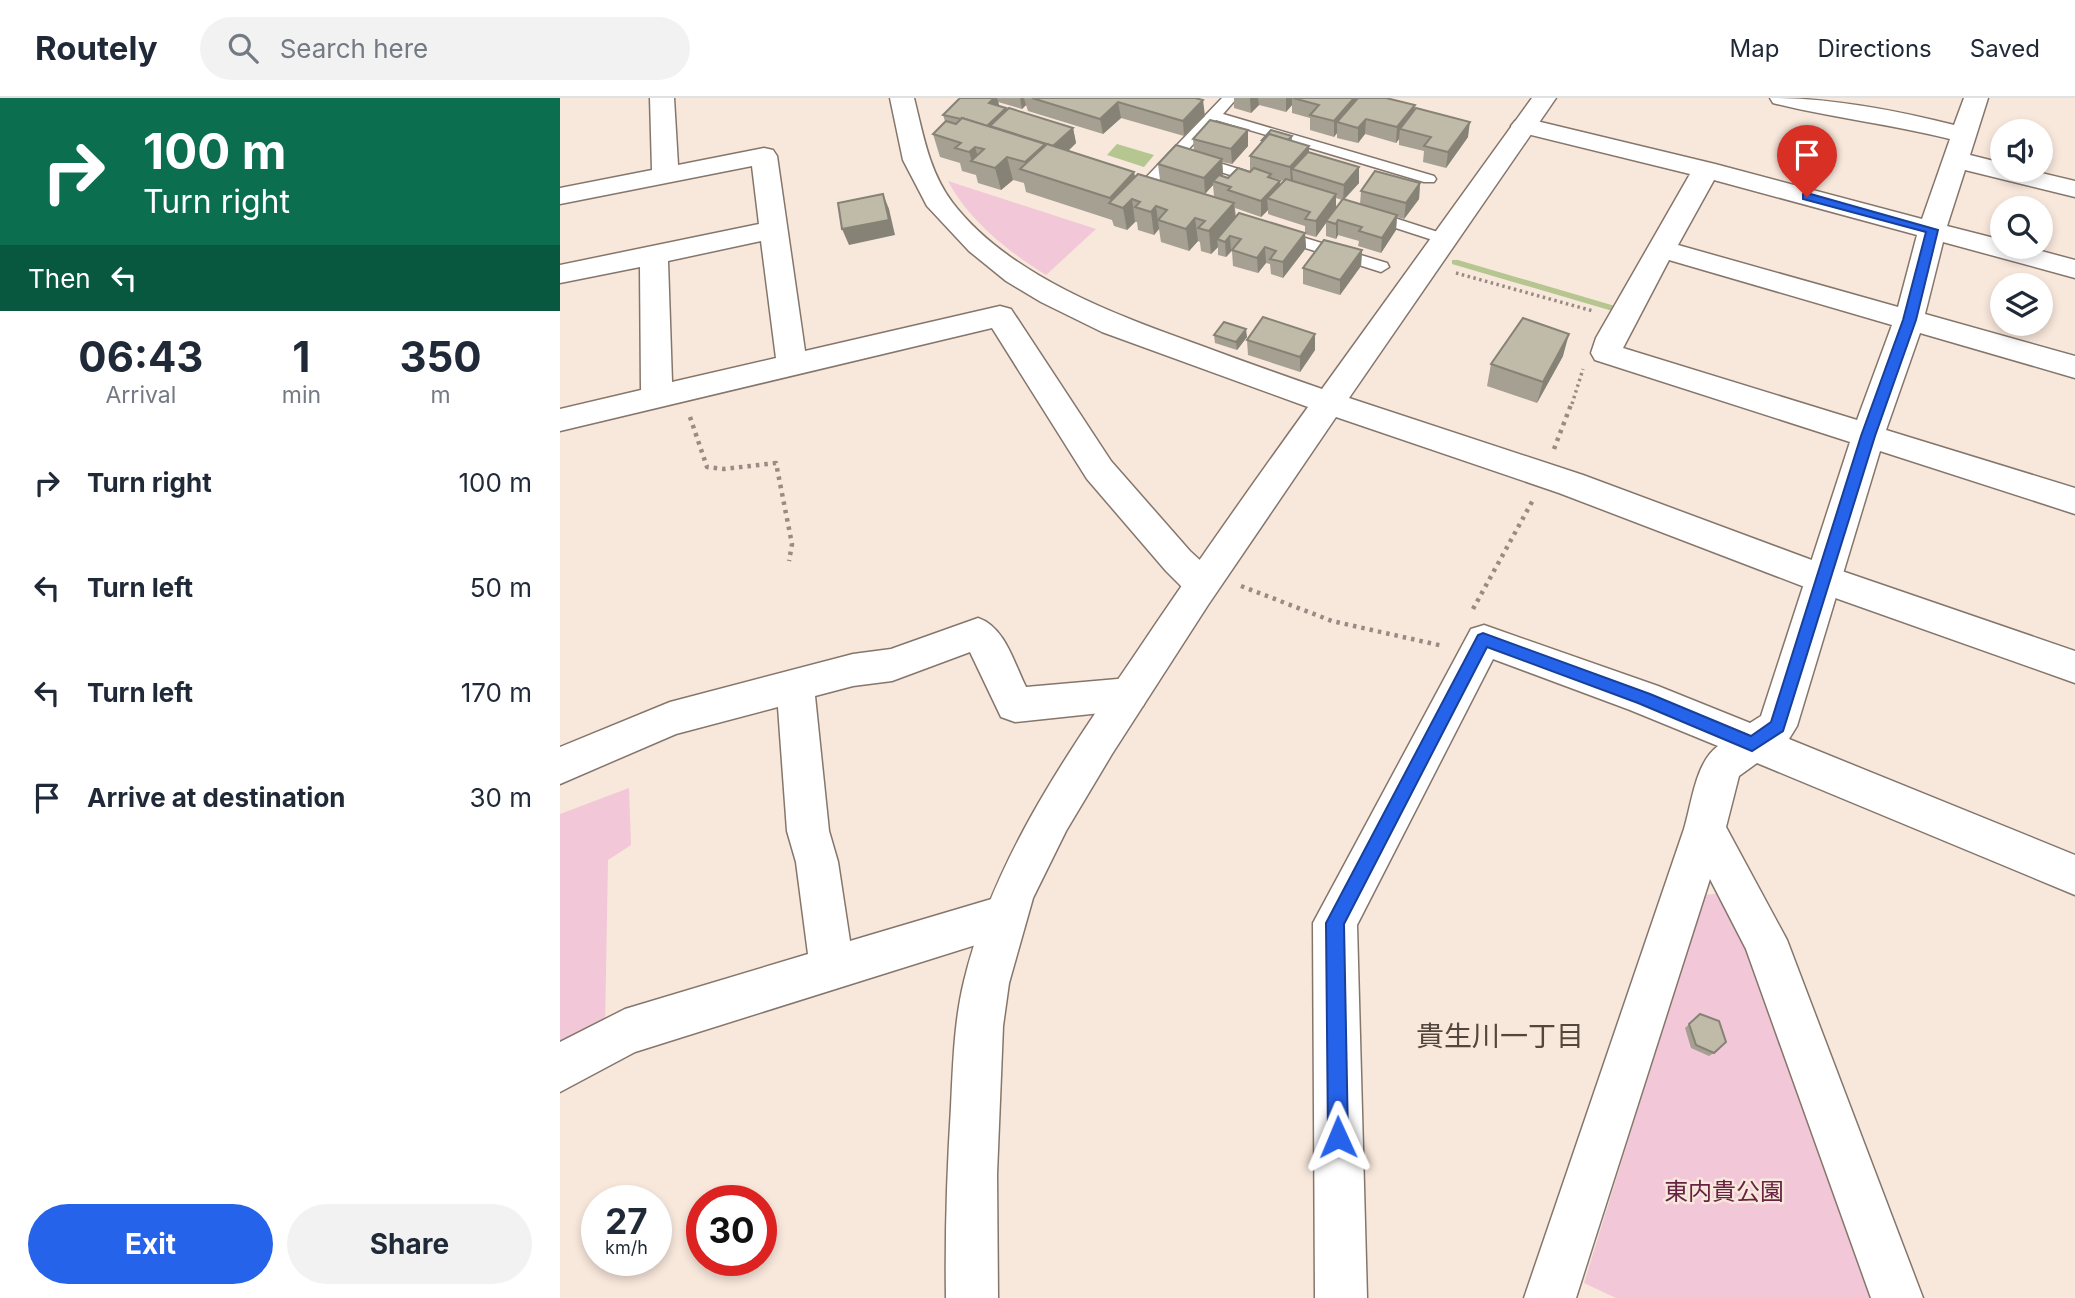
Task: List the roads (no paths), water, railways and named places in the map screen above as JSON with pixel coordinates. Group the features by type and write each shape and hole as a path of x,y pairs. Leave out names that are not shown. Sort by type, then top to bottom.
{"street":[{"path":"662,98 664,175"},
{"path":"902,98 916,160 931,190 959,226 1016,274 1051,295 1113,325 1328,404 1571,484 1823,579 2075,667"},
{"path":"972,1298 972,1158 977,1058 986,983 1005,916 1027,862 1061,797 1205,578 1544,98"},
{"path":"1782,98 1827,109 1904,120 1961,147 2075,189"},
{"path":"1550,1298 1705,829 1723,766 1777,726 1868,436 1909,320 1932,230 1976,98"},
{"path":"1524,126 1706,170 2075,269"},
{"path":"560,196 764,156 792,365"},
{"path":"1706,170 1611,338 1606,353 2075,501"},
{"path":"560,274 774,230"},
{"path":"1661,248 2075,367"},
{"path":"654,254 657,396"},
{"path":"1000,316 1016,274"},
{"path":"560,420 1000,316"},
{"path":"1000,316 1099,470 1178,561 1205,578"},
{"path":"560,766 670,719 853,670 892,665 978,633 988,647 1015,705 1129,694"},
{"path":"1341,1298 1335,923 1478,649 1644,698 2075,875"},
{"path":"796,685 808,831 817,862 832,967"},
{"path":"1705,829 1765,940 1897,1298"},
{"path":"560,1068 625,1032 1005,916"}],"lane":[{"path":"1166,200 1140,192 1230,98"},
{"path":"1213,115 1429,179"},
{"path":"1176,154 1279,186"},
{"path":"1355,211 1445,239"},
{"path":"1267,231 1381,267"}],"waterway":[{"path":"1455,262 1612,308"}],"district":[{"name":"貴生川一丁目","path":"1500,1036"}],"park label":[{"name":"東内貴公園","path":"1724,1191"}]}
